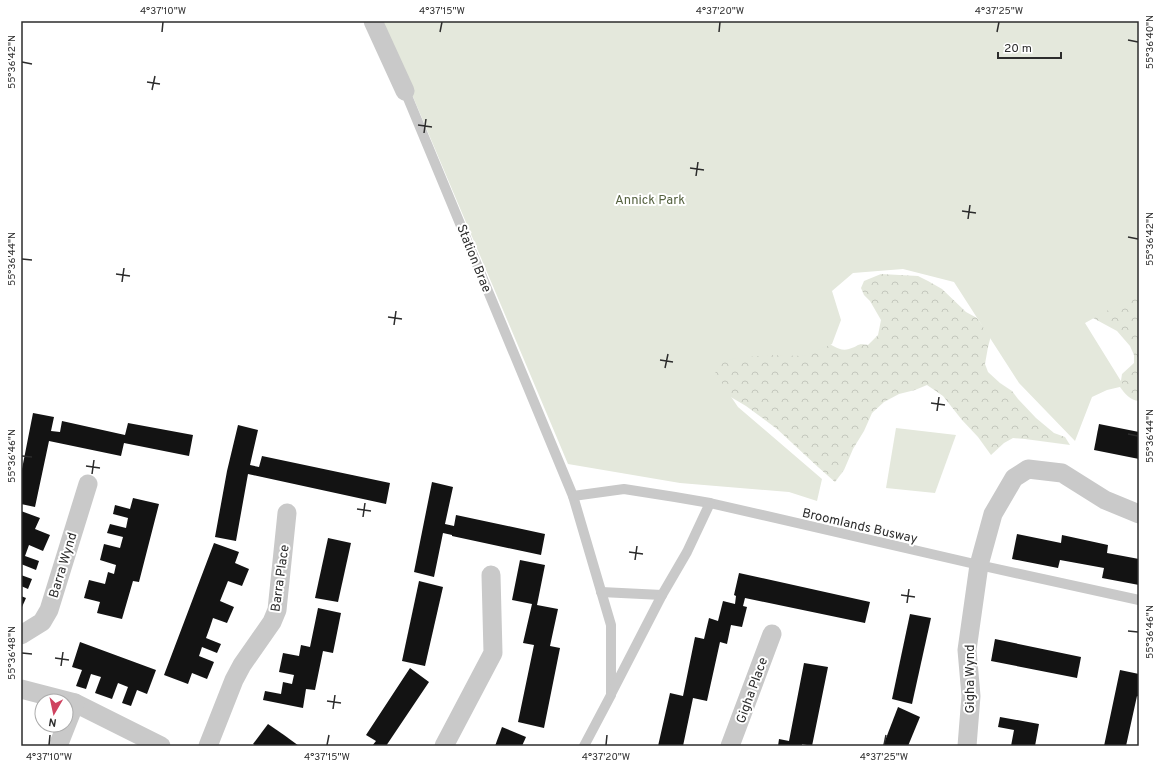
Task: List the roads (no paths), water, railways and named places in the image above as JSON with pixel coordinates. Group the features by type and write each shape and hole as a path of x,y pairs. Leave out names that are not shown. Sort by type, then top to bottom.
{"street":[{"name":"Station Brae","path":"373,21 405,91"},
{"name":"Gigha Wynd","path":"967,746 971,696 967,650 978,565 993,514 1014,478 1028,470 1062,473 1105,500 1139,514"},
{"name":"Barra Wynd","path":"21,635 42,622 49,610 88,484"},
{"name":"Barra Place","path":"208,746 234,680 242,665 272,622 277,610 287,513"},
{"path":"444,746 494,653 491,575"},
{"name":"Gigha Place","path":"730,746 772,634"},
{"path":"21,689 75,703 162,746"},
{"path":"58,746 75,703"}],"lane":[{"name":"Station Brae","path":"405,91 573,496 611,624 610,695"},
{"name":"Broomlands Busway","path":"573,496 624,489 675,496 1139,600"},
{"path":"584,746 662,595 687,552 710,503"},
{"path":"601,592 662,595"}],"park label":[{"name":"Annick Park","path":"650,199"}]}
